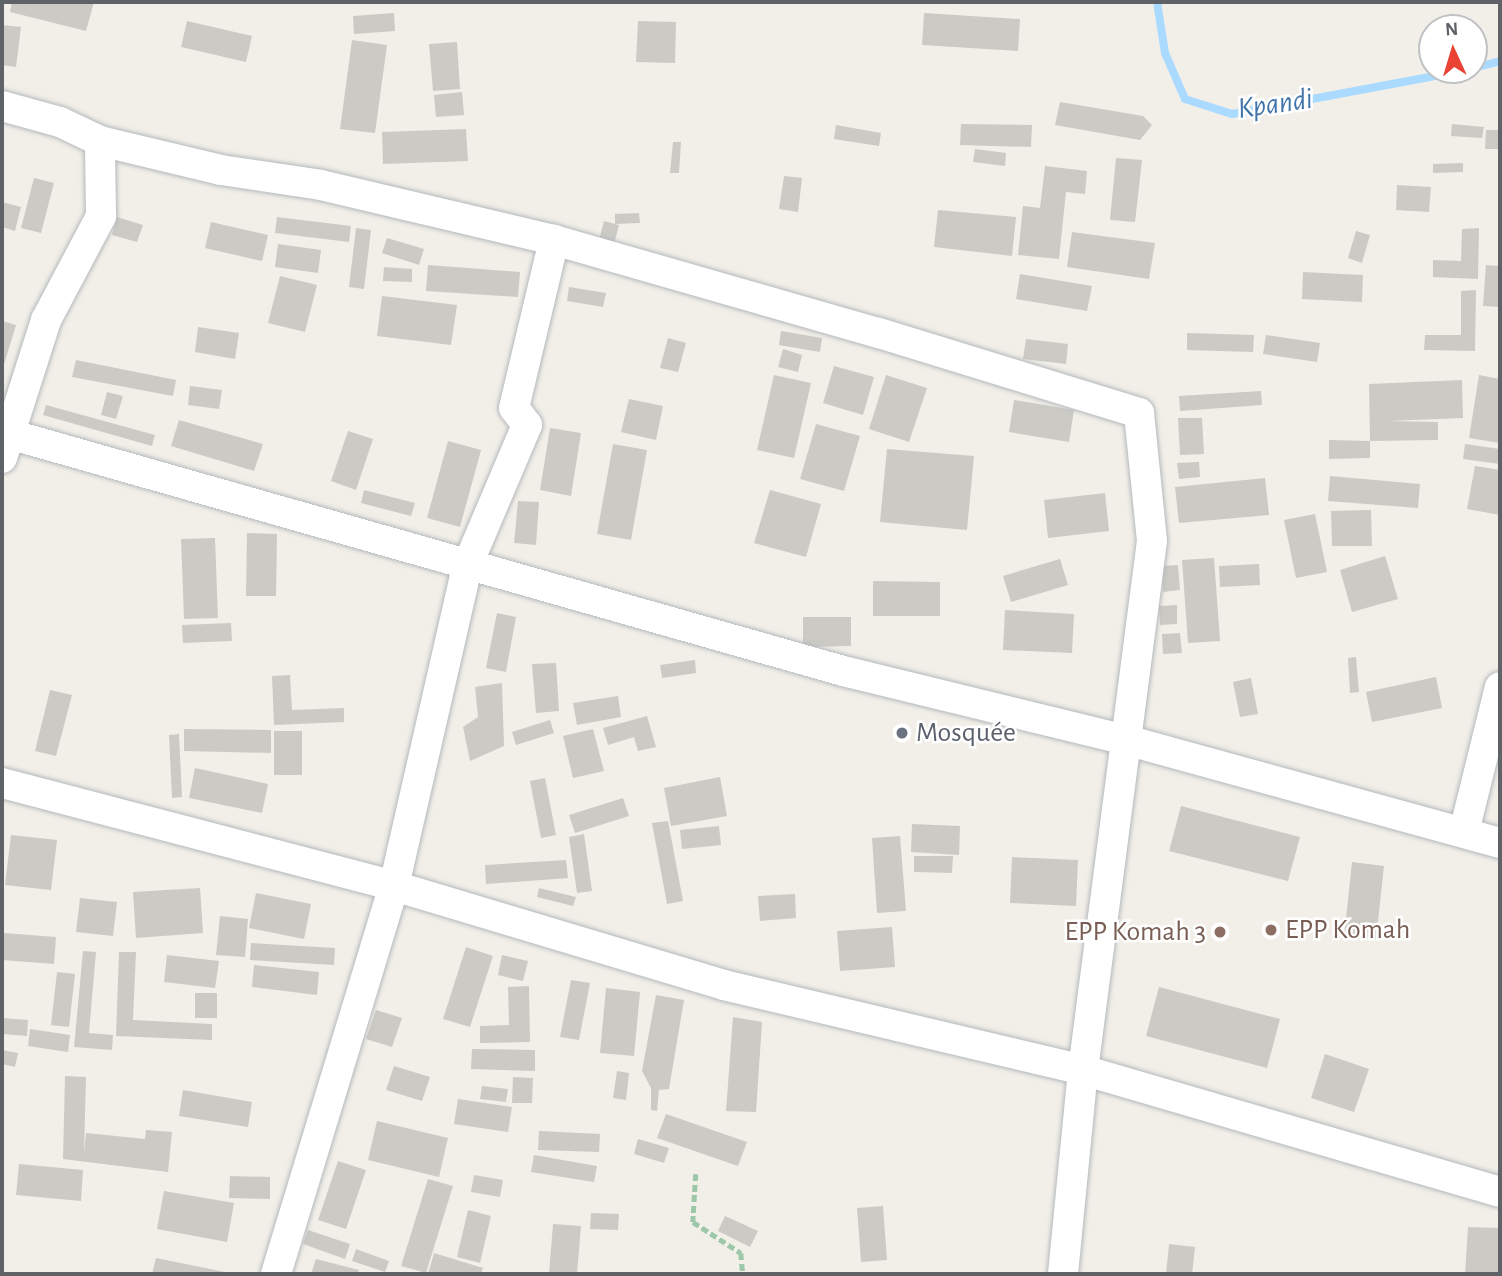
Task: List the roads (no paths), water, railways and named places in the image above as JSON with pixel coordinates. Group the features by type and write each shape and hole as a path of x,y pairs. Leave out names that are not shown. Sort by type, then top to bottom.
{"street":[{"path":"2,106 60,122 100,141 221,170 321,185 554,240 879,333 1139,413 1152,541 1083,1070 1063,1274"},
{"path":"100,141 101,216 46,320 4,441 468,564 847,672 1126,740 1500,843"},
{"path":"276,1274 394,886 468,564 527,425 514,408 554,240"},
{"path":"1464,832 1500,687"},
{"path":"2,783 394,886 724,985 1083,1070 1500,1192"}],"waterway":[{"name":"Kpandi","path":"1157,2 1165,53 1185,99 1232,114 1418,79"},
{"name":"Kpandi","path":"1488,64 1500,61"}],"place":[{"name":"Mosquée","path":"902,733"},
{"name":"EPP Komah","path":"1271,930"},
{"name":"EPP Komah 3","path":"1220,932"}]}
